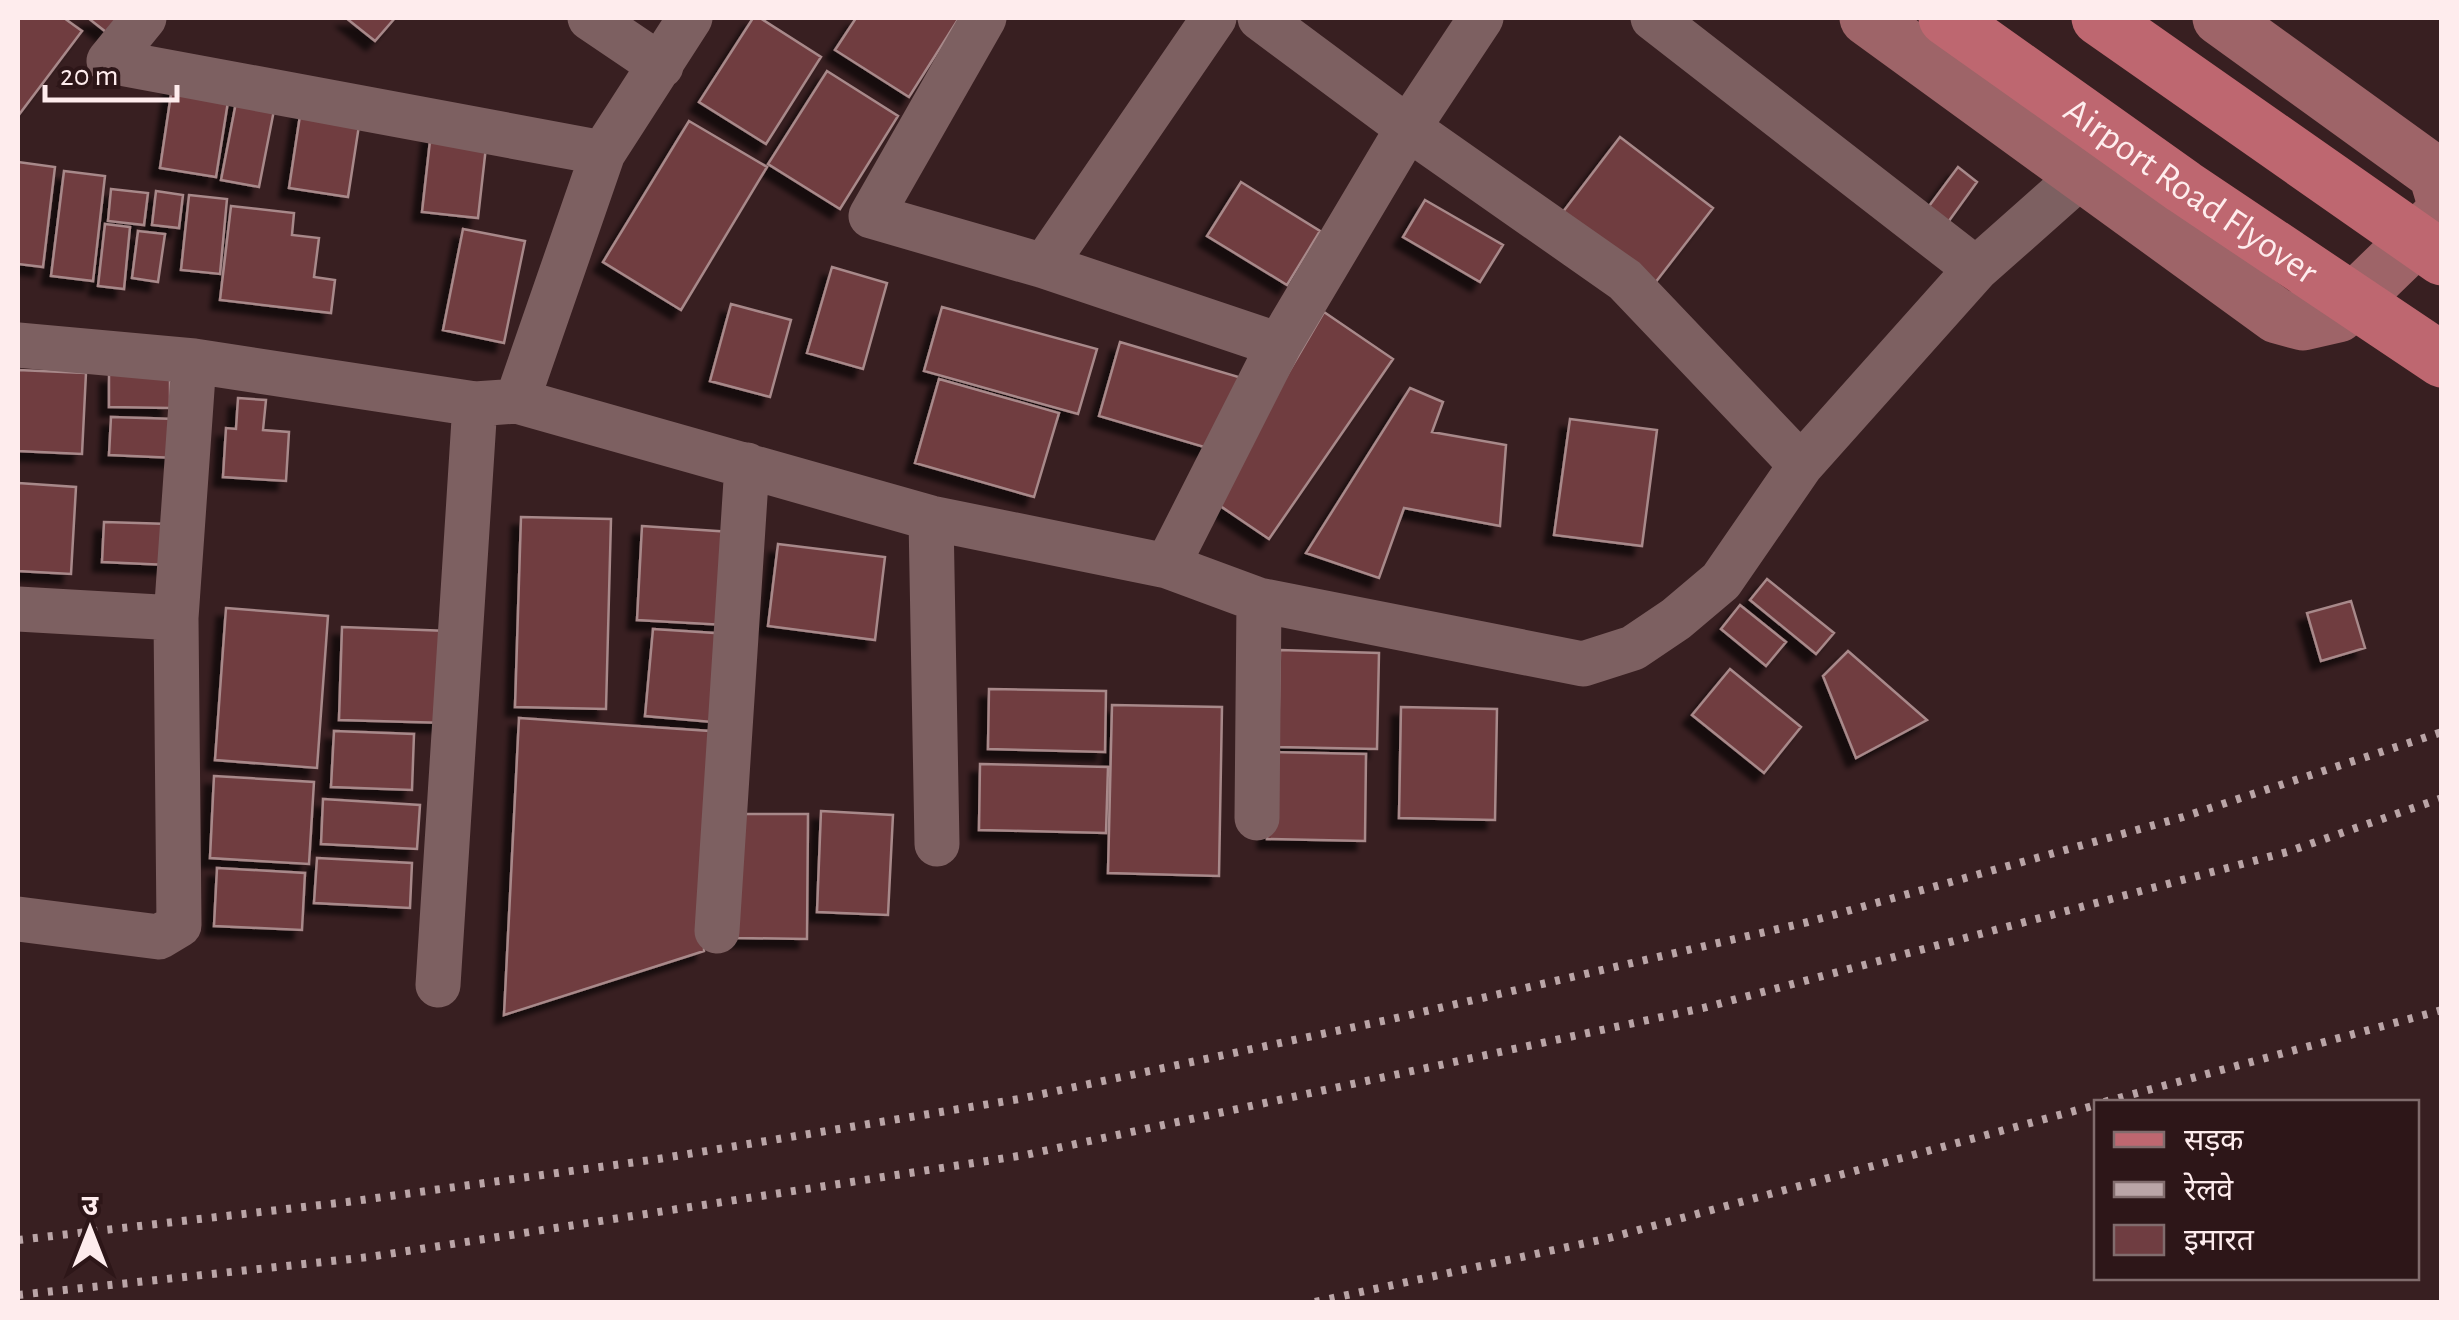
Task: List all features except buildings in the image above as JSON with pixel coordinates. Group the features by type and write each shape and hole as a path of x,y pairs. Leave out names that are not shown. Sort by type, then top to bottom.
{"main road":[{"name":"Airport Road Flyover","path":"1946,18 2184,187 2442,360"},
{"path":"2099,18 2442,258"}],"street":[{"path":"144,18 109,61 604,153"},
{"path":"590,18 660,66"},
{"path":"438,985 496,403 604,153 690,18"},
{"path":"984,18 870,216 1044,266 1279,345"},
{"path":"1044,266 1214,18"},
{"path":"1260,18 1408,128 1625,280 1802,466"},
{"path":"1167,566 1279,345 1408,128 1481,18"},
{"path":"1653,18 1976,270"},
{"path":"1867,18 2277,316 2303,323 2338,315 2440,216 2440,188 2220,18"},
{"path":"18,345 194,361 496,403 748,466 931,518 1167,566 1259,600 1584,664 1632,648 1676,619 1721,581 1802,466 1976,270 2082,175"},
{"path":"18,919 158,937 179,925 176,618 194,361"},
{"path":"717,931 748,466"},
{"path":"931,518 936,844"},
{"path":"1257,818 1259,600"},
{"path":"18,610 176,618"}],"railway":[{"path":"18,1240 347,1202 658,1159 1019,1099 1392,1019 1808,922 2183,817 2442,732"},
{"path":"18,1295 369,1257 1025,1155 1703,1008 2287,852 2442,798"},
{"path":"2111,1100 2442,1010"},
{"path":"1315,1302 1609,1238 2094,1106"}]}
